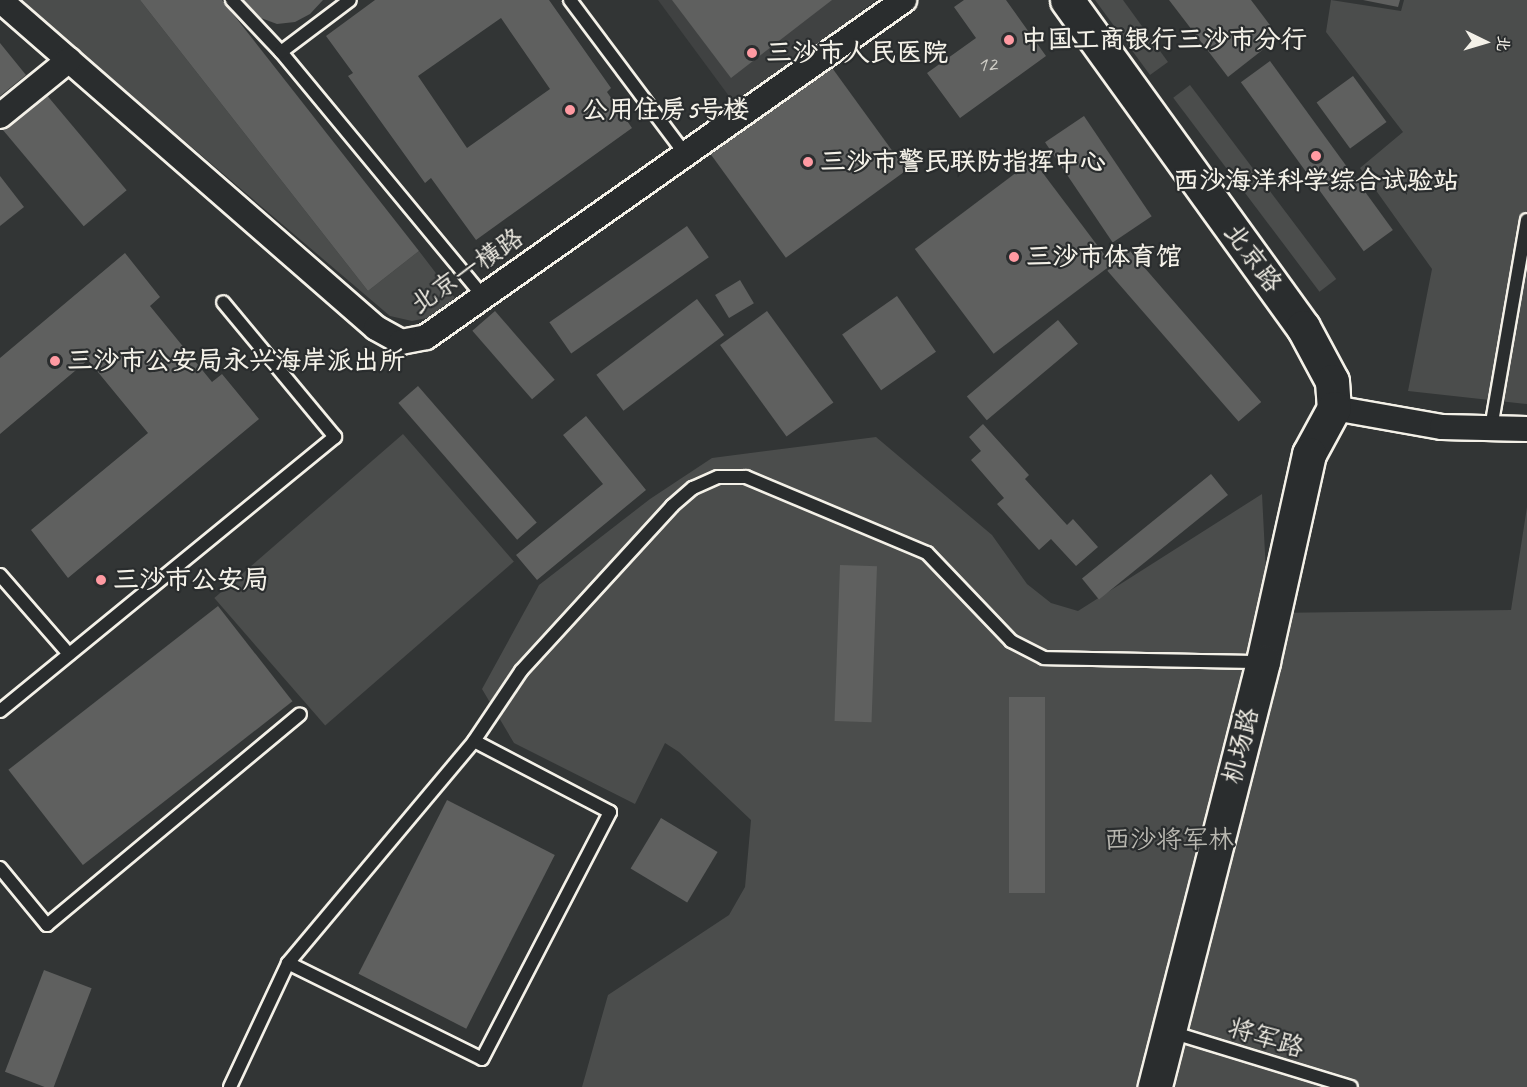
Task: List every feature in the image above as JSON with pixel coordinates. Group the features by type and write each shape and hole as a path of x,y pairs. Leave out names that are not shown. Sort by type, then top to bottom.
{"street":[{"name":"北京一横路","path":"0,0 376,328 401,342 426,337 904,0"},
{"name":"北京路","path":"1067,0 1303,327 1332,381 1334,408"},
{"path":"0,116 69,60"},
{"path":"1334,408 1442,427 1527,429"},
{"name":"机场路","path":"1155,1087 1263,662 1309,454 1334,408"}],"lane":[{"path":"231,0 281,52 483,296"},
{"path":"281,52 350,0"},
{"path":"570,0 685,154"},
{"path":"1491,428 1527,220"},
{"path":"0,711 335,437 223,302"},
{"path":"230,1087 288,963 474,741 521,670 672,506 693,488 718,477 746,477 927,553 1011,641 1044,658 1263,662"},
{"path":"0,575 69,654"},
{"path":"0,868 47,925 300,714"},
{"path":"288,963 482,1059 610,812 474,741"},
{"name":"将军路","path":"1169,1031 1351,1087"}],"shaded area":[{"name":"三沙市人民医院","path":"658,0 876,0 737,107"}],"green space":[{"path":"19,0 140,0 368,291 419,251 455,298 427,318 412,321 390,316"},
{"path":"1095,0 1123,0 1168,62 1150,75"},
{"path":"1331,0 1401,11 1404,0 1527,0 1527,404 1408,391 1432,269 1360,168 1403,132 1326,32"},
{"path":"1190,85 1336,279 1319,292 1173,98"},
{"path":"403,434 514,562 325,726 214,598"},
{"name":"西沙将军林","path":"876,437 992,535 1027,584 1051,603 1078,611 1262,494 1268,613 1511,610 1527,507 1527,1087 582,1087 608,995 729,915 745,887 751,820 679,752 665,743 635,804 514,743 482,689 539,585 650,499 712,458"}],"building":[{"path":"140,0 222,0 419,251 368,291"},
{"path":"243,0 323,0 310,14 295,22 277,24 261,18"},
{"name":"公用住房5号楼","path":"375,0 549,0 611,88 607,92 632,128 476,240 431,178 425,183 348,76 353,73 326,36","holes":["501,18 550,89 467,148 418,76"]},
{"name":"三沙市人民医院","path":"672,0 832,0 731,78"},
{"path":"964,0 1006,0 1046,56 960,118 927,73 976,38 954,7"},
{"path":"1169,0 1251,0 1279,37 1228,77"},
{"path":"1363,0 1400,0 1398,7"},
{"path":"0,43 26,75 0,96"},
{"name":"西沙海洋科学综合试验站","path":"1270,61 1393,230 1364,251 1241,82"},
{"name":"三沙市警民联防指挥中心","path":"830,65 906,170 786,258 709,153"},
{"path":"1353,76 1387,122 1350,149 1317,102"},
{"path":"45,93 127,190 84,226 2,129"},
{"path":"1084,116 1152,216 1113,243 1045,142"},
{"name":"三沙市体育馆","path":"1033,160 1112,265 994,354 915,249"},
{"path":"0,176 24,207 0,226"},
{"path":"687,226 709,257 571,353 549,322"},
{"path":"1130,251 1261,402 1239,422 1107,271"},
{"path":"125,253 160,297 150,306 212,382 222,374 259,419 68,578 31,530 148,433 88,360 0,434 0,358"},
{"path":"740,280 754,303 729,318 715,295"},
{"path":"897,296 936,352 881,390 842,334"},
{"path":"697,299 724,335 623,411 596,375"},
{"path":"495,311 555,380 532,399 472,331"},
{"path":"767,311 833,402 786,437 720,345"},
{"path":"1058,320 1078,344 987,420 967,396"},
{"path":"418,386 537,523 517,540 398,403"},
{"path":"586,416 646,490 537,580 516,555 603,484 563,435"},
{"path":"983,424 1029,475 1025,479 1067,525 1073,519 1098,547 1076,566 1051,539 1039,550 997,504 1004,498 971,460 981,451 969,437"},
{"path":"1211,474 1228,495 1099,599 1082,578"},
{"path":"840,565 877,566 872,722 835,721"},
{"path":"218,606 292,701 83,865 8,770"},
{"path":"1009,697 1045,697 1045,893 1009,893"},
{"path":"447,800 555,855 466,1029 358,974"},
{"path":"661,818 718,852 687,903 631,869"},
{"path":"44,970 92,988 54,1087 45,1087 5,1072"}],"place":[{"name":"中国工商银行三沙市分行","path":"1009,40"},
{"name":"三沙市人民医院","path":"752,53"},
{"name":"公用住房5号楼","path":"570,110"},
{"name":"西沙海洋科学综合试验站","path":"1316,156"},
{"name":"三沙市警民联防指挥中心","path":"808,162"},
{"name":"三沙市体育馆","path":"1014,257"},
{"name":"三沙市公安局永兴海岸派出所","path":"55,361"},
{"name":"三沙市公安局","path":"101,580"}]}
